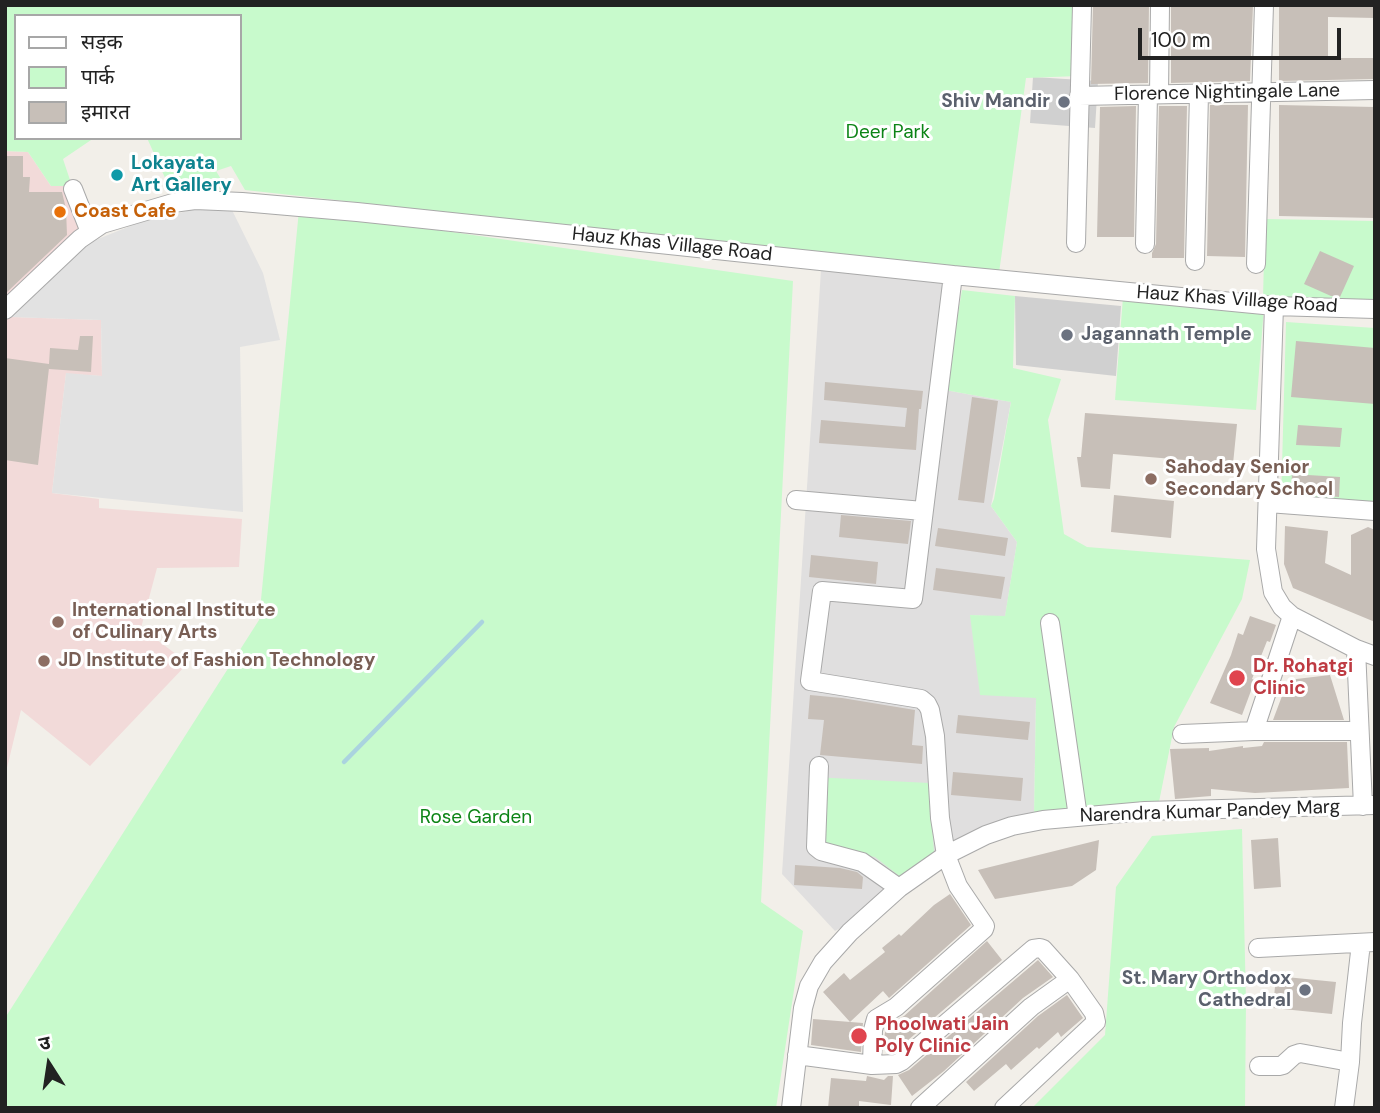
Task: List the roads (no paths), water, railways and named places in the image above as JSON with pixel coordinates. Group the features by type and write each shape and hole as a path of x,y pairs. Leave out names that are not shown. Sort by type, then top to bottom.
{"street":[{"path":"1076,243 1082,5"},
{"path":"1145,244 1160,5"},
{"path":"1256,264 1264,5"},
{"name":"Florence Nightingale Lane","path":"1079,96 1375,90"},
{"path":"1195,261 1199,94"},
{"path":"73,190 90,232"},
{"name":"Hauz Khas Village Road","path":"5,310 80,239 102,224 173,202 195,200 371,213 1274,306 1375,309"},
{"path":"872,1065 876,1019 896,1007 985,928 958,886 946,855 940,818 936,736 927,704 921,699 810,681 822,591 913,599 953,275"},
{"path":"1274,306 1266,549 1273,592 1282,607 1292,616 1375,656"},
{"path":"796,500 923,511"},
{"path":"1268,503 1375,510"},
{"path":"1254,731 1292,616"},
{"path":"1050,623 1078,817"},
{"path":"1356,649 1359,731 1369,806"},
{"path":"1182,734 1359,731"},
{"path":"819,766 816,847 821,851 862,862 900,888"},
{"name":"Narendra Kumar Pandey Marg","path":"791,1108 803,1008 809,986 823,962 850,932 900,888 946,855 986,835 1043,820 1145,811 1369,806"},
{"path":"1258,948 1368,943 1352,1023 1344,1108"},
{"path":"797,1055 872,1065 890,1065 902,1061 1036,948 1043,949 1070,979 1094,1013 1095,1024 1004,1108"},
{"path":"920,1108 1031,1007 1070,979"},
{"path":"1259,1066 1283,1065 1294,1055 1302,1053 1350,1062"}],"waterway":[{"path":"344,762 482,622"}],"place":[{"name":"Shiv Mandir","path":"1064,102"},
{"name":"Lokayata Art Gallery","path":"117,175"},
{"name":"Coast Cafe","path":"60,212"},
{"name":"Jagannath Temple","path":"1067,335"},
{"name":"Sahoday Senior Secondary School","path":"1151,479"},
{"name":"International Institute of Culinary Arts","path":"58,622"},
{"name":"JD Institute of Fashion Technology","path":"44,661"},
{"name":"Dr. Rohatgi Clinic","path":"1237,678"},
{"name":"St. Mary Orthodox Cathedral","path":"1305,990"},
{"name":"Phoolwati Jain Poly Clinic","path":"859,1036"}],"park label":[{"name":"Deer Park","path":"888,133"},
{"name":"Rose Garden","path":"476,818"}]}
